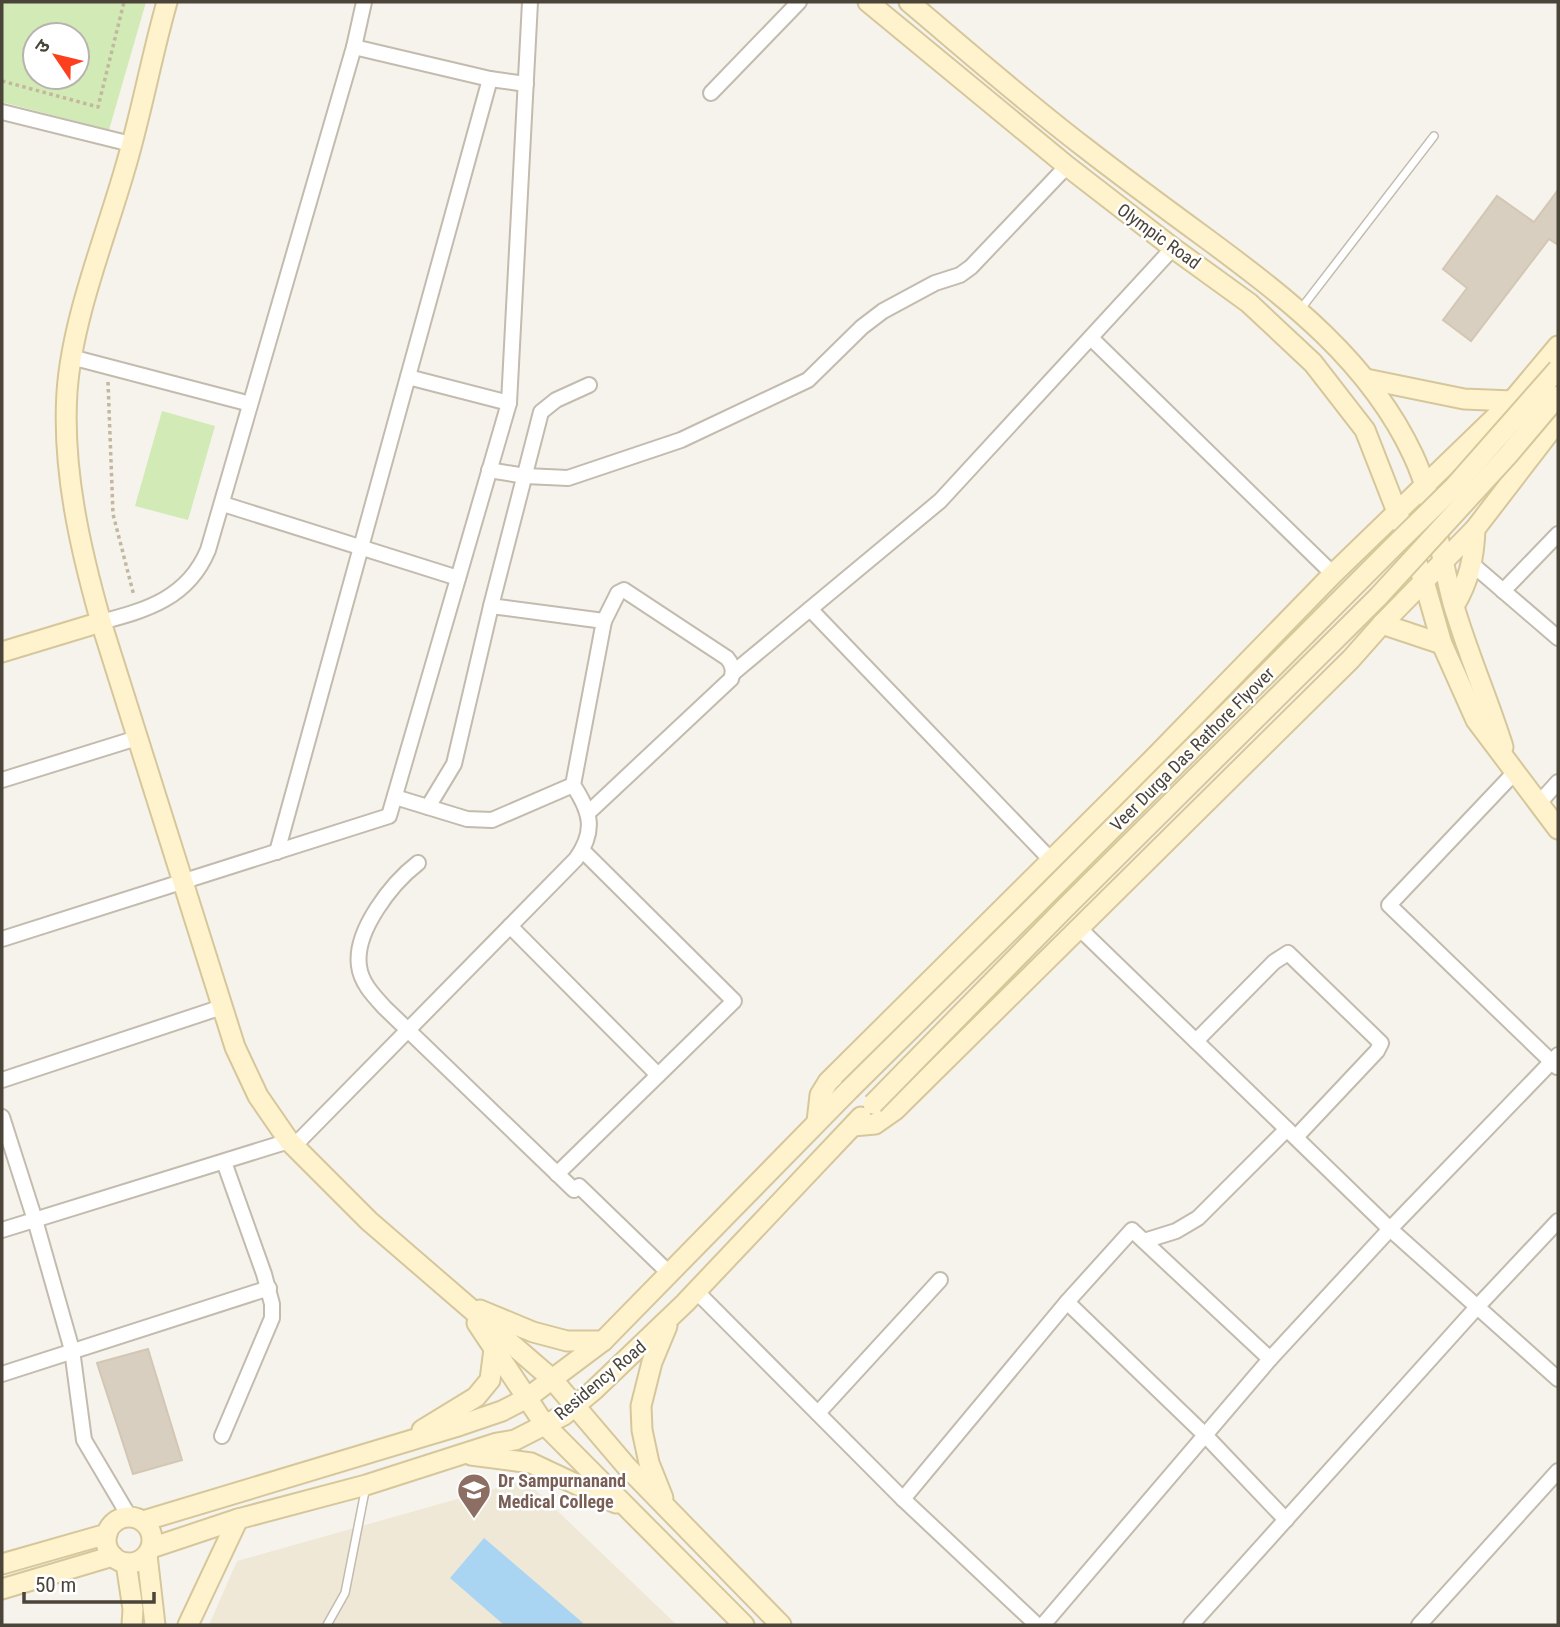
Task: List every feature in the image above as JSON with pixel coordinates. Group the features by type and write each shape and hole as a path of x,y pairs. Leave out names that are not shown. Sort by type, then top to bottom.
{"street":[{"path":"167,2 131,144 71,357 66,446 82,557 235,1047 258,1096 291,1143 369,1221 552,1379 628,1467 781,1625"},
{"path":"2,652 137,612 179,590 201,568 223,504 354,47 364,2"},
{"path":"2,939 389,816 509,403 530,2"},
{"path":"711,93 799,2"},
{"name":"Olympic Road","path":"868,2 1067,166 1249,303 1313,363 1365,430 1395,514 1424,581 1442,644 1476,720 1558,829"},
{"name":"Olympic Road","path":"909,2 1083,146 1300,310 1335,343 1366,379 1391,414 1414,455 1425,486 1454,606 1512,766"},
{"path":"354,47 490,79 526,84"},
{"path":"277,852 490,79"},
{"path":"2,112 131,144"},
{"path":"489,470 525,476 568,478 705,430 808,380 862,327 883,312 934,283 960,275 971,267 1067,166"},
{"path":"733,673 940,501 1173,248"},
{"path":"1092,339 1333,574"},
{"path":"817,1122 820,1095 828,1082 1153,759 1333,574 1512,401 1558,346"},
{"path":"71,357 243,402"},
{"name":"Veer Durga Das Rathore Flyover","path":"817,1122 1444,498 1558,369"},
{"path":"408,377 509,403"},
{"path":"1366,379 1464,399 1512,401 1544,439"},
{"path":"428,807 454,764 541,412 556,400 589,385"},
{"name":"Veer Durga Das Rathore Flyover","path":"853,1126 1063,909 1378,597 1558,396"},
{"path":"853,1126 875,1124 895,1110 1294,717 1475,529 1558,421"},
{"path":"223,504 458,578"},
{"path":"1454,606 1464,589 1472,564 1475,529"},
{"path":"1503,590 1558,534"},
{"path":"1472,564 1558,638"},
{"path":"2,1230 291,1143 510,926 587,843 588,813 573,785 604,621 618,593 624,590 727,659 732,664 733,673 731,679 588,813"},
{"path":"491,606 604,621"},
{"path":"810,609 1051,860"},
{"path":"1382,624 1442,644"},
{"path":"2,780 137,738"},
{"path":"1043,1625 1270,1359 1390,1229 1556,1061 1389,905 1512,766"},
{"path":"1539,803 1558,782"},
{"path":"395,797 467,818 492,820 573,785"},
{"path":"557,1174 734,1001 582,850"},
{"path":"418,863 384,897 370,921 359,954 359,965 368,988 557,1174 574,1190 579,1186 670,1274"},
{"path":"510,926 658,1075"},
{"path":"1079,928 1390,1229 1558,1379"},
{"path":"1144,1241 1176,1231 1198,1218 1377,1051 1381,1043 1288,953 1275,962 1196,1041"},
{"path":"2,1080 222,1007"},
{"path":"2,1117 72,1350 84,1440 136,1519 152,1533 149,1552 155,1625"},
{"name":"Residency Road","path":"136,1519 455,1427 527,1398 603,1341 817,1122"},
{"name":"Residency Road","path":"149,1552 238,1519 366,1485 515,1440 564,1415 624,1363 690,1297 853,1126"},
{"path":"222,1436 272,1318 269,1288 223,1162"},
{"path":"1191,1625 1558,1221"},
{"path":"903,1499 1067,1302 1132,1230 1270,1359"},
{"path":"818,1413 940,1280"},
{"path":"2,1374 269,1288"},
{"path":"667,1508 649,1463 642,1430 641,1406 652,1362 665,1329 690,1297 818,1413 903,1499 1037,1625"},
{"path":"1067,1302 1205,1435 1286,1520"},
{"path":"463,1303 533,1332 567,1341 603,1341"},
{"path":"463,1303 545,1425 744,1625"},
{"path":"397,1444 476,1396 490,1380 494,1349"},
{"path":"463,1454 531,1464 633,1512"},
{"path":"1419,1625 1558,1471"},
{"path":"132,1625 133,1609 119,1559 106,1542 107,1534 115,1522 136,1519"},
{"path":"188,1625 238,1519"},
{"path":"2,1564 107,1534"},
{"path":"2,1589 119,1559 134,1562 149,1552"}],"lane":[{"path":"1300,310 1434,136"},
{"path":"327,1625 345,1593 366,1485"}],"path":[{"path":"2,81 98,107 124,2"},
{"path":"113,368 108,381 113,514 131,587 134,596 138,598"}],"shaded area":[{"name":"Dr Sampurnanand Medical College","path":"525,1480 677,1625 209,1625 237,1561"}],"green space":[{"path":"2,2 146,2 109,130 2,102"},
{"path":"162,411 215,426 188,520 135,506"}],"water":[{"path":"484,1538 583,1623 504,1625 450,1578"}],"building":[{"path":"1558,190 1558,245 1549,239 1471,341 1443,320 1467,288 1443,269 1497,196 1534,222"},
{"path":"148,1349 182,1460 133,1474 97,1363"}],"place":[{"name":"Dr Sampurnanand Medical College","path":"474,1520"}]}
